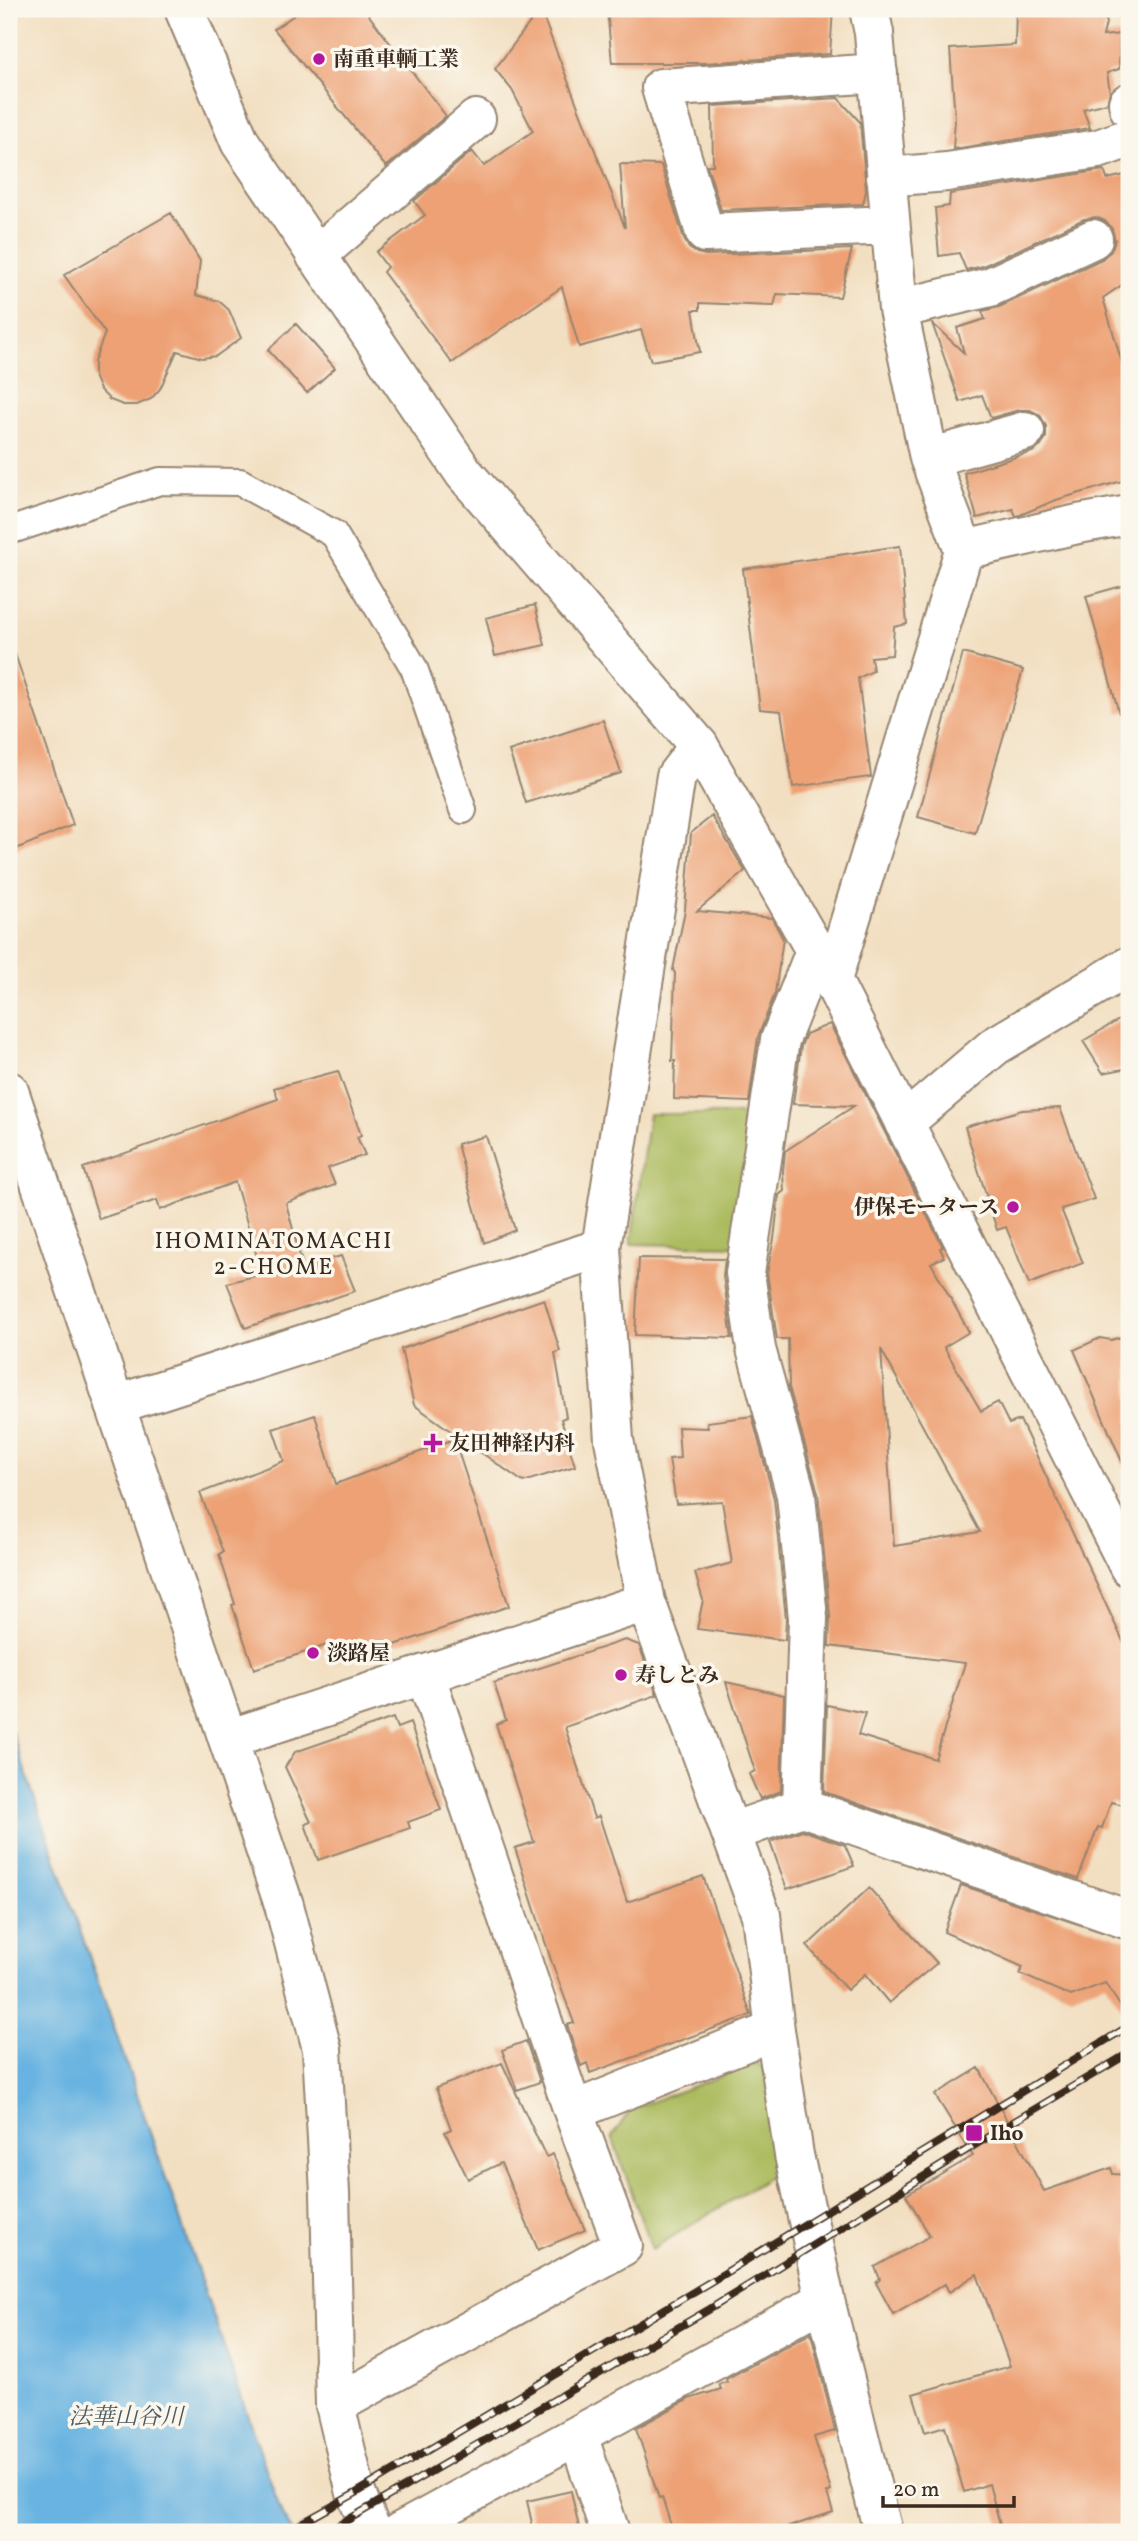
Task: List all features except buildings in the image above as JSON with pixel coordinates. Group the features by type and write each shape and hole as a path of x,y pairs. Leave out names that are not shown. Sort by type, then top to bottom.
{"street":[{"path":"184,9 240,142 464,473 699,746 824,966 1129,1567"},
{"path":"802,1807 808,1618 796,1495 756,1349 745,1273 780,1040 824,966 964,550 929,458 898,309 878,74 869,9"},
{"path":"878,74 661,88 705,233 890,225"},
{"path":"886,177 947,172 1098,149 1129,116"},
{"path":"316,256 476,119"},
{"path":"898,309 990,287 1093,239"},
{"path":"929,458 1025,431"},
{"path":"964,550 1129,515"},
{"path":"699,746 676,776 601,1248 614,1440 646,1602 761,1914 794,2155 825,2301 883,2532"},
{"path":"904,1123 995,1046 1129,966"},
{"path":"9,1091 284,1905 322,2049 330,2193 335,2405 356,2493 373,2532"},
{"path":"115,1405 601,1248"},
{"path":"228,1739 646,1602"},
{"path":"335,2405 623,2246 573,2111 425,1674"},
{"path":"732,1832 802,1807 1129,1920"},
{"path":"573,2111 775,2030"},
{"path":"400,2532 825,2301"},
{"path":"578,2435 610,2532"}],"lane":[{"path":"9,531 160,481 240,482 334,534 414,668 463,810"}],"green space":[{"path":"649,1114 757,1114 740,1246 631,1244"},
{"path":"756,2063 771,2073 784,2168 652,2249 612,2137 631,2109"}],"water":[{"name":"法華山谷川","path":"9,1724 282,2515 293,2532 9,2532"}],"railway":[{"path":"286,2532 720,2276 1129,2026"},
{"path":"327,2532 710,2309 1129,2053"}],"place":[{"name":"南重車輌工業","path":"319,59"},
{"name":"伊保モータース","path":"1013,1207"},
{"name":"友田神経内科","path":"433,1443"},
{"name":"淡路屋","path":"313,1653"},
{"name":"寿しとみ","path":"621,1675"},
{"name":"Iho","path":"974,2133"}],"district":[{"name":"IHOMINATOMACHI 2-CHOME","path":"274,1253"}]}
